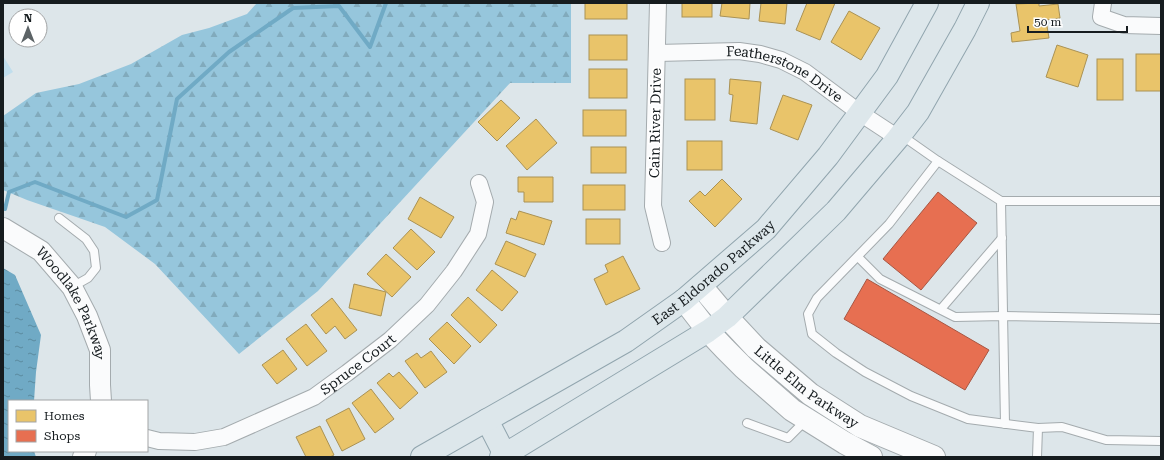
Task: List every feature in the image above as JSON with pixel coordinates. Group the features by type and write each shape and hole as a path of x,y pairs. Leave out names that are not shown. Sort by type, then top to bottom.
{"main road":[{"name":"East Eldorado Parkway","path":"422,457 626,341 684,300 766,229 828,156 888,76 927,3"},
{"path":"487,420 503,456 708,331 727,317 836,211 899,136 918,112 978,3"},
{"name":"Little Elm Parkway","path":"701,286 756,348 810,394 860,426 934,457"},
{"name":"Little Elm Parkway","path":"684,300 708,331 744,368 792,410 845,443 871,457"}],"street":[{"name":"Cain River Drive","path":"658,3 653,206 662,243"},
{"path":"1102,10 1124,25 1161,26"},
{"name":"Featherstone Drive","path":"657,53 739,52 760,54 781,60 805,72 860,113 899,136"},
{"name":"Spruce Court","path":"148,438 159,441 195,442 224,437 314,397 348,374 390,340 427,304 454,271 478,234 485,202 479,183"},
{"name":"Woodlake Parkway","path":"3,228 41,251 72,287 87,316 100,350 101,400"}],"lane":[{"path":"899,136 1001,202 1161,201"},
{"path":"938,161 889,224 816,298 808,314 812,334 836,353 865,372 911,396 968,419 1038,428 1062,427 1106,440 1161,441"},
{"path":"1001,202 1005,424"},
{"path":"59,218 86,239 94,251 96,268 88,278 72,287"},
{"path":"941,309 1002,238"},
{"path":"858,257 880,279 956,317 1003,316 1161,319"},
{"path":"747,423 788,438 806,419"},
{"path":"1037,457 1038,428"}],"shaded area":[{"path":"3,56 13,72 3,78"}],"green space":[{"path":"257,3 571,3 571,83 510,83 318,291 239,354 155,264 105,227 27,200 3,190 3,116 36,93 79,84 131,64 182,35 209,28 247,14"}],"water":[{"path":"3,268 15,275 41,335 34,400 8,400 8,452 34,452 36,457 3,457"}],"building: Homes":[{"path":"585,3 627,3 627,19 585,19"},
{"path":"682,3 712,3 712,17 682,17"},
{"path":"722,3 750,3 749,19 720,16"},
{"path":"761,3 787,3 785,24 759,21"},
{"path":"807,3 835,3 820,40 796,30"},
{"path":"1039,3 1039,6 1058,4 1060,18 1046,20 1049,38 1012,42 1011,33 1020,31 1016,4"},
{"path":"849,11 880,28 861,60 831,42"},
{"path":"589,35 627,35 627,60 589,60"},
{"path":"1057,45 1088,55 1078,87 1046,77"},
{"path":"1136,54 1161,54 1161,91 1136,91"},
{"path":"1097,59 1123,59 1123,100 1097,100"},
{"path":"589,69 627,69 627,98 589,98"},
{"path":"685,79 715,79 715,120 685,120"},
{"path":"730,79 761,82 757,124 730,121 733,95 729,94"},
{"path":"783,95 812,105 798,140 770,129"},
{"path":"501,100 520,118 497,141 478,122"},
{"path":"583,110 626,110 626,136 583,136"},
{"path":"536,119 557,143 527,170 506,146"},
{"path":"687,141 722,141 722,170 687,170"},
{"path":"591,147 626,147 626,173 591,173"},
{"path":"518,177 553,177 553,202 524,202 524,192 518,192"},
{"path":"722,179 742,199 715,227 689,201 700,191 705,196"},
{"path":"583,185 625,185 625,210 583,210"},
{"path":"420,197 454,217 441,238 408,219"},
{"path":"519,211 552,221 544,245 506,233 511,218 516,220"},
{"path":"586,219 620,219 620,244 586,244"},
{"path":"411,229 435,252 417,270 393,248"},
{"path":"506,241 536,254 525,277 495,264"},
{"path":"386,254 411,277 392,297 367,274"},
{"path":"623,256 640,289 606,305 594,279 608,272 605,265"},
{"path":"492,270 518,292 502,311 476,290"},
{"path":"354,284 386,292 381,316 349,308"},
{"path":"468,297 497,325 480,343 451,315"},
{"path":"332,298 357,330 345,339 335,326 326,334 311,315"},
{"path":"447,322 471,346 454,364 429,339"},
{"path":"306,324 327,351 307,366 286,339"},
{"path":"283,350 297,369 277,384 262,365"},
{"path":"431,351 447,372 425,388 405,361 417,353 421,358"},
{"path":"399,372 418,393 400,409 377,383 389,373 393,377"},
{"path":"371,389 394,419 375,433 352,403"},
{"path":"349,408 365,439 342,451 326,420"},
{"path":"320,426 334,455 330,457 306,457 296,437"}],"building: Shops":[{"path":"938,192 977,223 921,290 883,259"},
{"path":"867,279 989,350 965,390 844,319"}],"waterway":[{"path":"5,209 9,192 35,182 126,217 157,200 177,99 229,52 293,8 339,6 370,47 386,3"}]}
